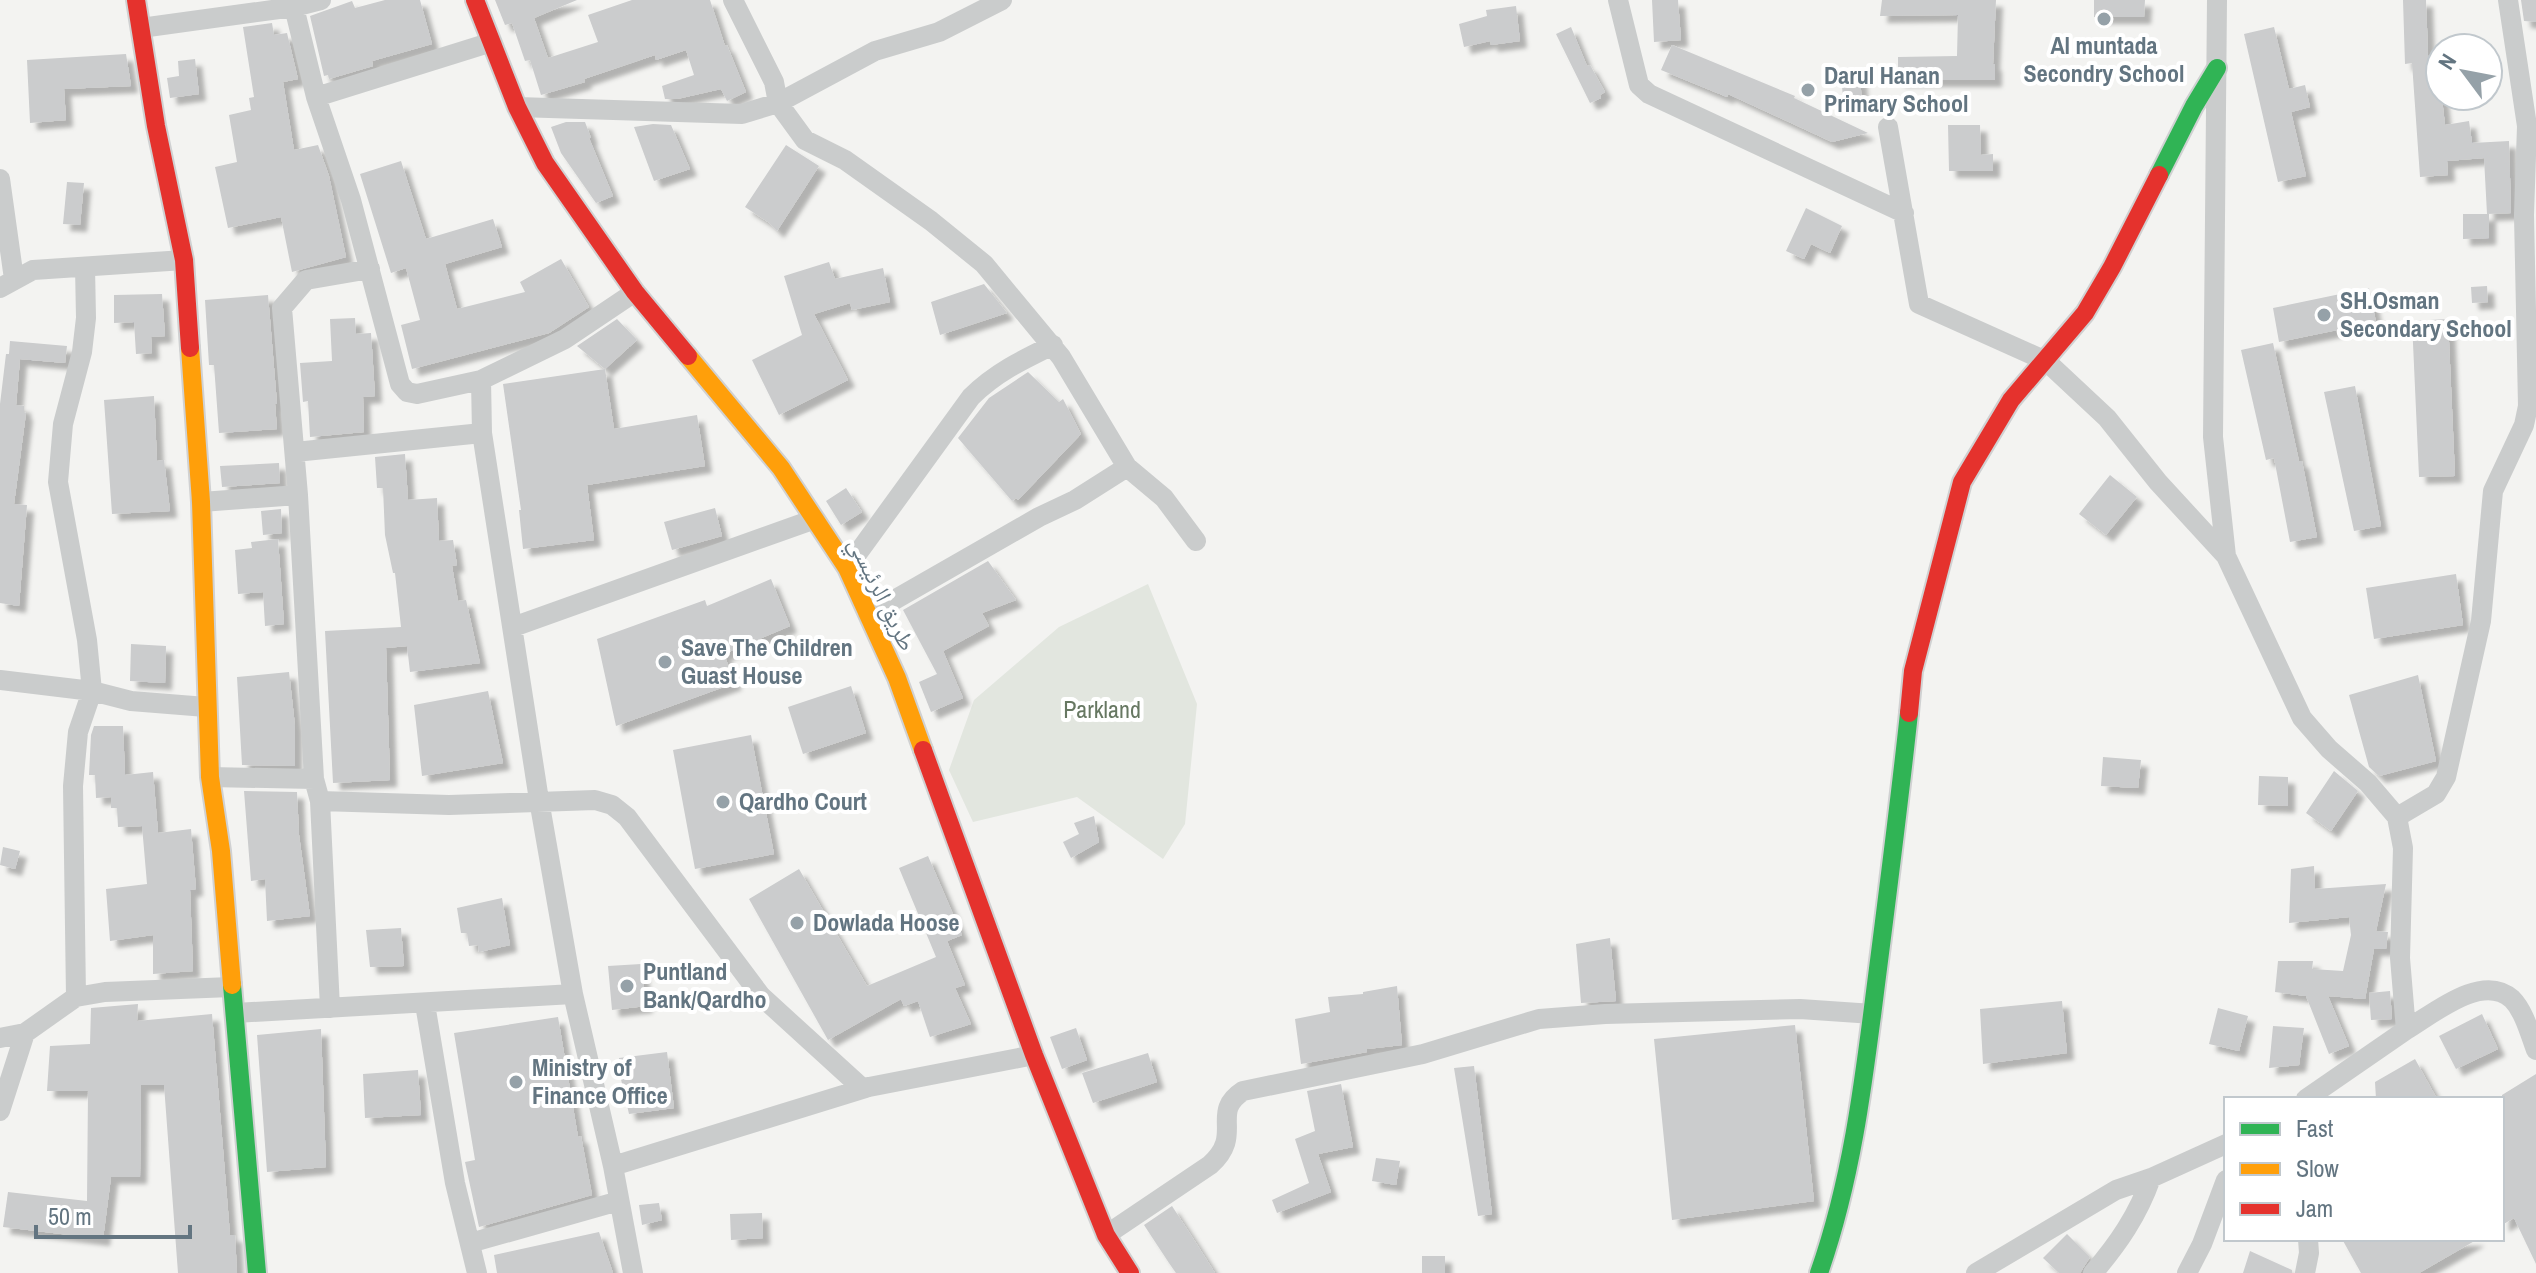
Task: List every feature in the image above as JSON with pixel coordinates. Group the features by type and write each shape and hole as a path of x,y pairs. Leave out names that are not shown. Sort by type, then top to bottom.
{"street":[{"path":"136,0 156,126 184,260 201,502 210,777 221,851 257,1273"},
{"path":"141,28 294,7 321,0"},
{"name":"طريق الرئيسي","path":"475,0 517,107 545,163 635,292 781,468 847,568 897,678 1034,1055 1106,1235 1130,1273"},
{"path":"733,0 774,82 778,103 805,140 845,160 931,221 984,264 1053,345 1127,467 1164,498 1196,541"},
{"path":"517,107 742,114 778,103 875,51 939,32 1002,0"},
{"path":"1618,0 1639,85 1649,94 1904,213"},
{"path":"2217,0 2213,437 2226,556"},
{"path":"2397,817 2436,794 2446,777 2481,621 2493,491 2524,425 2528,406 2524,215 2527,126 2508,0"},
{"path":"294,7 316,97 351,200 400,384 407,392 417,394 481,380 565,339 635,292"},
{"path":"316,97 492,42"},
{"path":"1819,1273 1847,1179 1858,1123 1913,671 1962,482 2011,400 2092,302 2217,68"},
{"path":"1888,127 1919,304 2046,361 2107,418 2158,482 2226,556 2302,718 2329,749 2368,783 2397,817 2403,848 2400,958 2406,1030"},
{"path":"0,179 7,283 33,270 184,260"},
{"path":"76,997 73,786 78,732 92,691 87,640 58,482 63,424 82,352 86,318 85,267"},
{"path":"330,1008 320,801 314,779 298,495 282,308 306,280 370,269"},
{"path":"847,568 971,397 989,379 1053,345"},
{"path":"481,380 482,433 539,800 573,994 613,1166 633,1273"},
{"path":"295,452 482,433"},
{"path":"868,615 1039,517 1075,500 1127,467"},
{"path":"201,502 298,495"},
{"path":"513,627 815,519"},
{"path":"0,680 92,691 131,701 206,707"},
{"path":"210,777 314,779"},
{"path":"320,801 449,805 595,800 612,805 627,817 761,996 862,1088 1034,1055"},
{"path":"0,1038 25,1033 76,997 105,992 231,987"},
{"path":"2309,1097 2406,1030 2472,991 2497,990 2512,1000 2522,1014 2536,1050"},
{"path":"235,1013 573,994"},
{"path":"425,1004 455,1183 477,1273"},
{"path":"1106,1235 1223,1154 1228,1141 1227,1106 1243,1091 1423,1054 1539,1019 1605,1014 1800,1009 1873,1014"},
{"path":"0,1111 25,1033"},
{"path":"613,1166 869,1087"},
{"path":"1976,1273 2116,1190 2151,1178 2224,1145"},
{"path":"2093,1273 2134,1219 2151,1178"},
{"path":"2187,1273 2202,1244 2224,1185"},
{"path":"470,1243 619,1201"},
{"path":"2305,1273 2308,1241"}],"green space":[{"name":"Parkland","path":"1148,584 1197,704 1185,824 1163,859 1077,797 973,822 949,770 974,700 1059,627"}],"building":[{"path":"385,0 420,0 432,44 372,61 373,66 329,79 328,75 324,76 310,16 352,1 355,8"},
{"path":"495,0 577,0 534,18 548,58 598,42 588,15 632,0 710,0 725,46 746,92 727,101 721,89 665,99 662,86 694,75 686,50 656,60 655,55 541,95 530,60 525,61 512,23 505,25"},
{"path":"1652,0 1678,0 1681,40 1654,42"},
{"path":"1882,0 1996,0 1995,80 1898,80 1898,57 1957,56 1958,15 1880,16"},
{"path":"2094,0 2145,0 2144,17 2094,17"},
{"path":"2403,0 2426,0 2424,112 2444,112 2445,125 2469,121 2472,143 2509,141 2511,213 2487,214 2484,158 2447,161 2448,175 2420,177 2412,63 2405,64"},
{"path":"2521,0 2536,0 2536,22 2524,21"},
{"path":"1516,6 1520,41 1491,45 1490,41 1464,47 1459,24 1487,16 1486,10"},
{"path":"272,23 274,35 287,33 298,79 283,82 294,150 318,145 329,176 346,257 292,272 281,217 228,228 215,167 237,162 229,115 251,110 249,98 254,97 243,27"},
{"path":"1571,27 1587,66 1590,65 1605,92 1600,95 1601,98 1590,103 1556,34"},
{"path":"2274,27 2289,89 2305,85 2310,107 2291,112 2306,176 2278,182 2244,34"},
{"path":"1672,45 1795,96 1868,133 1832,142 1728,94 1727,97 1661,70"},
{"path":"126,54 131,86 64,89 66,120 30,123 27,60"},
{"path":"195,59 199,94 170,98 167,78 179,76 178,61"},
{"path":"1860,75 1862,105 1844,106 1841,77"},
{"path":"566,122 585,122 613,196 596,203 561,153 551,127"},
{"path":"671,125 690,169 654,181 634,127"},
{"path":"1948,125 1980,125 1981,155 1993,154 1993,171 1949,171"},
{"path":"786,145 819,166 777,231 745,207"},
{"path":"401,161 426,239 493,219 502,247 445,264 457,309 525,292 520,282 561,259 589,307 549,333 412,369 401,325 420,320 406,268 391,273 360,174"},
{"path":"67,182 84,183 80,225 63,224"},
{"path":"1806,208 1842,226 1830,253 1811,244 1804,259 1786,251"},
{"path":"2463,214 2489,214 2489,238 2463,239"},
{"path":"829,262 835,279 883,268 890,302 852,310 850,303 814,314 848,380 779,415 752,360 802,335 784,276"},
{"path":"984,284 1007,313 940,335 931,302"},
{"path":"2487,286 2488,302 2472,303 2471,287"},
{"name":"SH.Osman Secondary School","path":"2369,288 2376,322 2279,342 2273,308"},
{"path":"162,294 165,336 151,337 152,353 136,354 134,322 114,323 114,295"},
{"path":"268,295 277,429 219,433 214,365 209,365 205,300"},
{"path":"355,318 356,334 371,333 375,396 363,397 364,432 310,437 308,401 303,402 300,363 332,361 330,319"},
{"path":"617,319 637,340 605,369 577,346"},
{"path":"2448,319 2455,476 2419,477 2412,321"},
{"path":"10,341 67,346 65,363 20,359 16,405 24,406 26,413 14,504 27,505 19,606 0,603 0,404"},
{"path":"2273,343 2317,537 2290,542 2274,458 2266,460 2241,350"},
{"path":"605,369 614,429 697,415 705,466 587,485 594,540 523,549 521,510 503,384"},
{"path":"1028,372 1059,402 1063,399 1081,434 1018,500 1012,501 958,438 989,398"},
{"path":"2355,386 2381,526 2354,531 2324,392"},
{"path":"154,396 157,461 164,460 170,511 112,514 104,400"},
{"path":"405,454 408,500 437,498 439,541 453,540 457,565 452,566 458,601 466,600 480,663 410,672 407,646 386,648 390,780 333,783 325,631 401,627 395,573 385,535 383,488 377,488 375,457"},
{"path":"279,463 280,483 222,487 220,466"},
{"path":"2110,475 2137,497 2106,535 2079,514"},
{"path":"846,488 862,512 841,525 826,501"},
{"path":"715,508 722,536 672,550 664,522"},
{"path":"281,509 282,533 263,535 261,511"},
{"path":"278,539 284,624 265,626 263,592 238,594 235,550 252,548 251,542"},
{"path":"988,561 1016,600 982,613 989,626 943,651 963,698 931,712 919,682 937,674 903,610"},
{"path":"2456,574 2463,625 2374,639 2366,588"},
{"name":"Save The Children Guast House","path":"771,579 790,626 724,654 735,683 616,726 597,639 705,600 707,606"},
{"path":"131,644 166,646 165,683 130,681"},
{"path":"289,672 295,726 295,766 242,765 237,677"},
{"path":"2418,675 2436,761 2379,776 2369,767 2349,695"},
{"path":"851,686 866,733 803,754 788,707"},
{"path":"488,691 503,763 422,776 414,705"},
{"path":"94,726 123,726 125,775 153,772 158,833 191,829 196,889 190,890 193,971 153,974 153,935 110,941 106,889 147,884 142,826 118,827 117,808 111,808 111,797 96,798 95,775 89,775"},
{"name":"Qardho Court","path":"751,735 774,854 695,869 673,750"},
{"path":"2103,757 2141,760 2138,788 2101,786"},
{"path":"2334,771 2358,791 2331,831 2306,813"},
{"path":"2259,776 2288,777 2288,806 2258,805"},
{"path":"244,791 297,792 299,835 310,916 267,921 265,879 251,881"},
{"path":"1094,816 1099,842 1071,858 1063,842 1079,834 1074,823"},
{"path":"3,847 20,851 15,869 0,865"},
{"path":"928,856 962,935 947,941 965,985 955,988 971,1024 930,1037 918,1001 904,1006 901,999 828,1040 749,899 799,869 867,986 936,957 899,868"},
{"path":"2314,866 2315,889 2386,884 2376,931 2388,932 2386,949 2374,949 2365,999 2328,996 2349,1046 2329,1054 2306,996 2275,992 2278,961 2313,961 2312,969 2343,971 2351,935 2349,917 2289,923 2291,869"},
{"path":"502,898 510,945 479,952 478,945 469,946 467,933 461,933 457,908"},
{"path":"401,928 404,966 370,967 366,930"},
{"path":"1610,938 1616,1001 1581,1003 1576,944"},
{"name":"Puntland Bank/Qardho","path":"641,964 646,1006 612,1010 608,966"},
{"path":"1397,986 1402,1045 1367,1049 1367,1052 1301,1064 1295,1019 1330,1012 1328,997 1363,994"},
{"path":"2390,991 2392,1019 2371,1020 2369,993"},
{"path":"2062,1001 2067,1053 1983,1064 1980,1009"},
{"path":"138,1004 137,1021 212,1014 230,1235 235,1235 237,1273 178,1273 164,1085 141,1085 140,1177 111,1177 103,1239 3,1227 8,1192 87,1201 88,1091 47,1091 50,1046 90,1044 91,1008"},
{"path":"2218,1008 2248,1016 2239,1051 2209,1044"},
{"path":"2482,1014 2498,1049 2456,1069 2439,1036"},
{"path":"558,1017 578,1137 581,1136 592,1195 479,1227 465,1162 475,1160 454,1033"},
{"path":"1795,1025 1814,1201 1672,1220 1654,1039"},
{"path":"2273,1026 2304,1028 2299,1065 2269,1068"},
{"path":"1076,1028 1087,1060 1062,1069 1050,1037"},
{"path":"321,1029 326,1167 267,1172 257,1035"},
{"name":"Puntland Bank/Qardho","path":"667,1052 674,1108 629,1114 619,1058"},
{"path":"1148,1053 1157,1082 1093,1103 1082,1073"},
{"path":"2415,1059 2436,1097 2376,1097 2375,1082"},
{"path":"1474,1066 1492,1214 1478,1216 1454,1068"},
{"path":"418,1070 421,1115 365,1118 363,1074"},
{"path":"2536,1074 2536,1264 2514,1218 2504,1224 2502,1095"},
{"path":"1341,1084 1353,1147 1318,1154 1331,1192 1277,1213 1272,1200 1309,1183 1295,1139 1315,1131 1307,1091"},
{"path":"1376,1158 1400,1161 1396,1185 1372,1181"},
{"path":"659,1203 662,1220 642,1225 639,1205"},
{"path":"1172,1206 1215,1273 1176,1273 1144,1225"},
{"path":"762,1213 763,1238 731,1240 730,1214"},
{"path":"599,1232 613,1273 497,1273 494,1255"},
{"path":"2067,1234 2090,1257 2080,1273 2059,1273 2043,1258"},
{"path":"2343,1241 2475,1241 2419,1273 2361,1273"},
{"path":"2250,1251 2292,1270 2292,1273 2243,1273"},
{"path":"1422,1256 1445,1256 1445,1273 1422,1273"}],"traffic: fast":[{"path":"2159,175 2217,68"},
{"path":"1819,1273 1840,1204 1860,1099 1909,713"},
{"path":"232,985 257,1273"}],"traffic: slow":[{"path":"190,348 201,502 210,777 221,851 232,985"},
{"path":"688,356 781,468 847,568 897,678 923,750"}],"traffic: jam":[{"path":"136,0 156,126 184,260 190,348"},
{"path":"475,0 517,107 545,163 635,292 688,356"},
{"path":"1909,713 1913,671 1962,482 2011,400 2085,313 2159,175"},
{"path":"923,750 1034,1055 1106,1235 1130,1273"}],"place":[{"name":"Al muntada Secondry School","path":"2104,19"},
{"name":"Darul Hanan Primary School","path":"1808,90"},
{"name":"SH.Osman Secondary School","path":"2324,315"},
{"name":"Save The Children Guast House","path":"665,662"},
{"name":"Qardho Court","path":"723,802"},
{"name":"Dowlada Hoose","path":"797,923"},
{"name":"Puntland Bank/Qardho","path":"627,986"},
{"name":"Ministry of Finance Office","path":"516,1082"}]}
